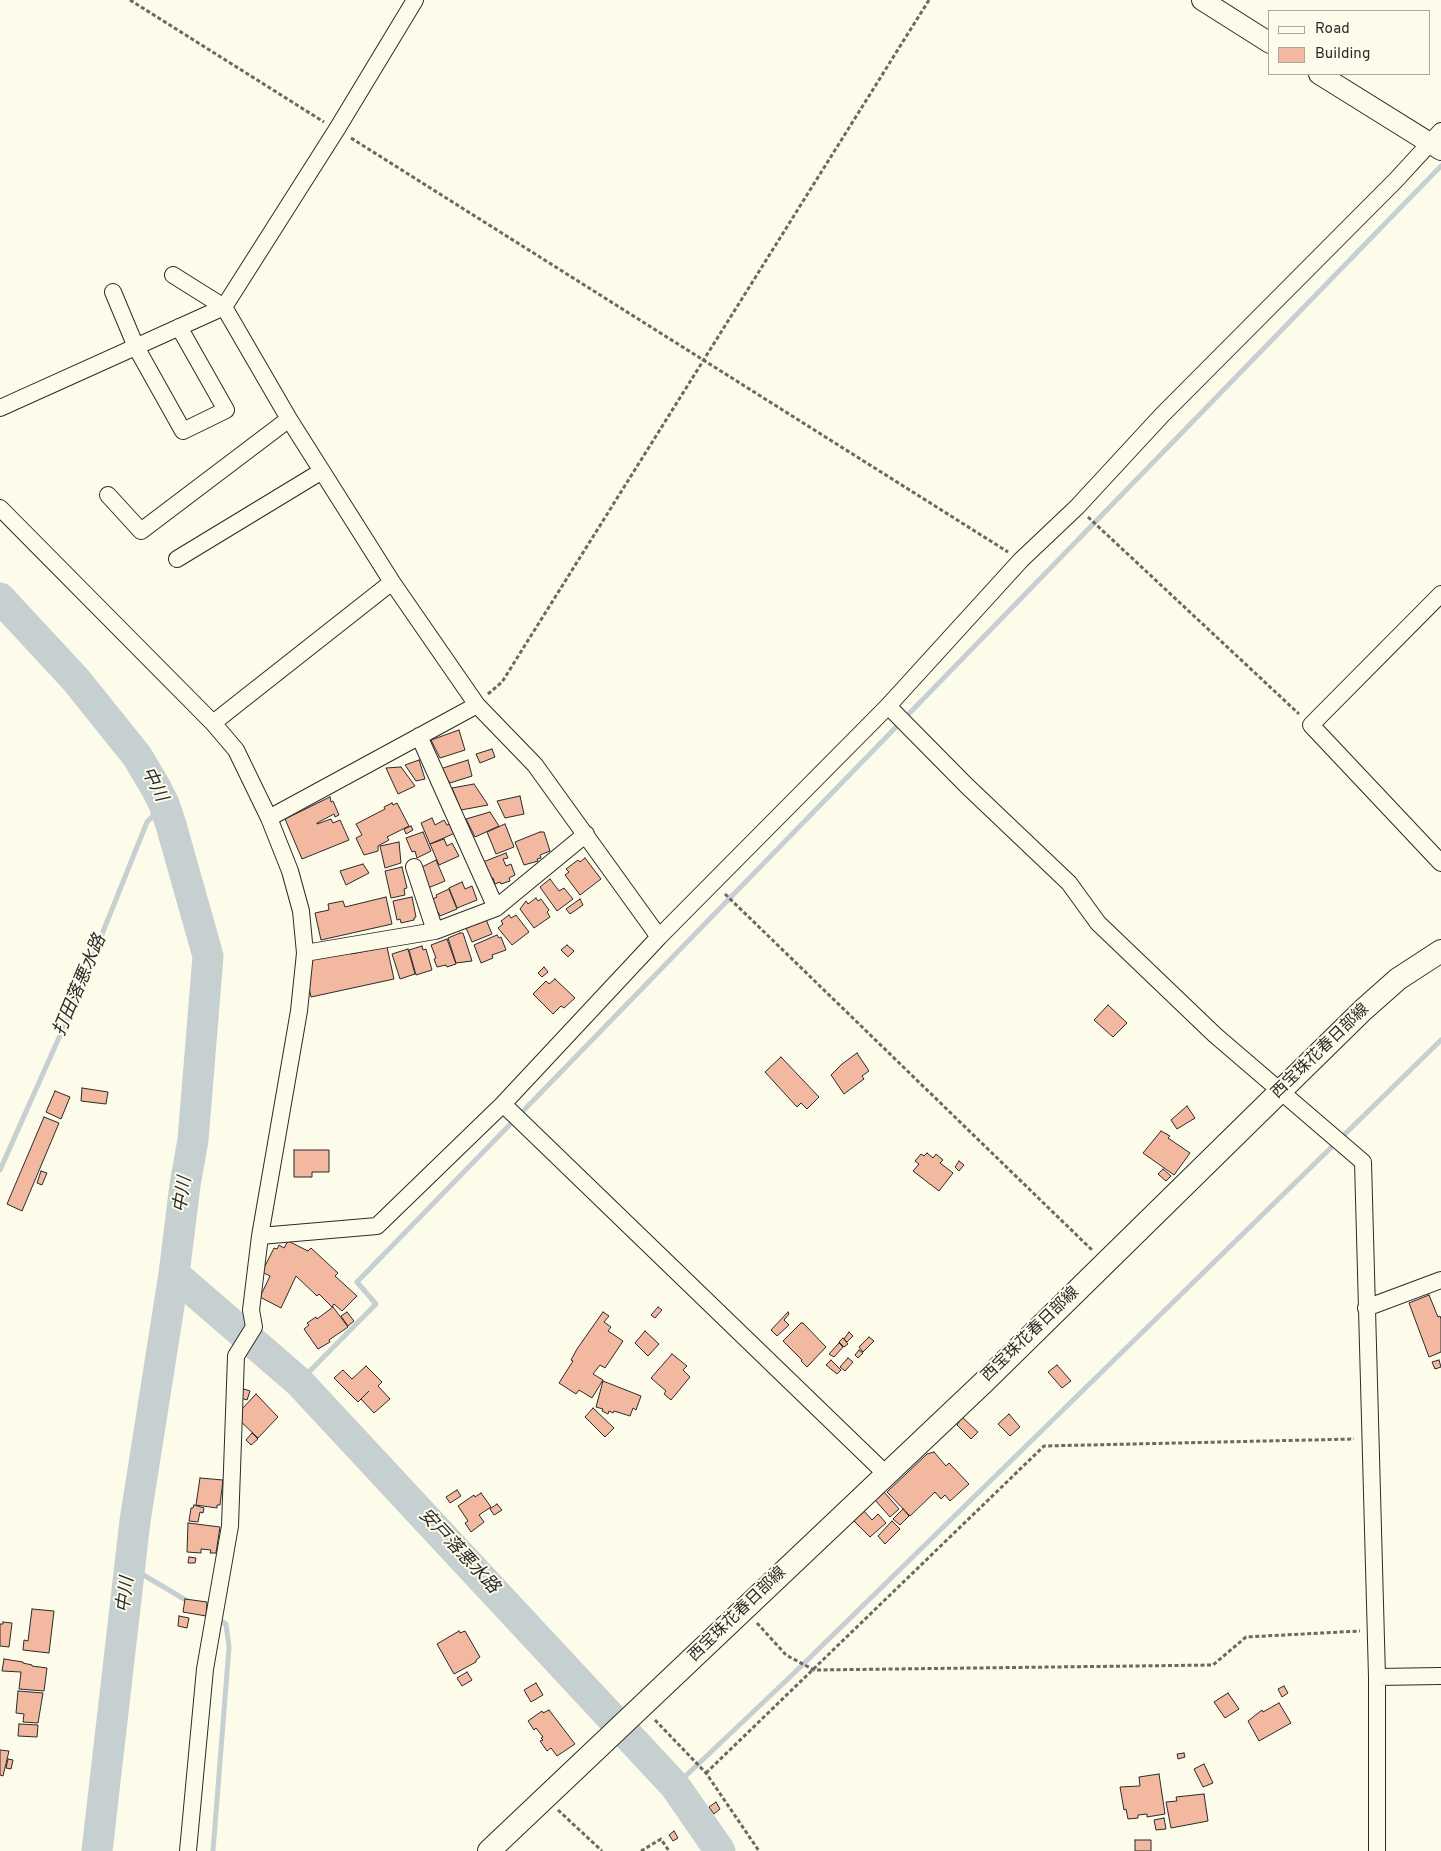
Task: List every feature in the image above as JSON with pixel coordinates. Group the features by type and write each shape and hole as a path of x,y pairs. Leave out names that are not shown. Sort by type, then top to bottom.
{"main road":[{"name":"西宝珠花春日部線","path":"545,1798 887,1475 1280,1091 1398,979 1441,951"},
{"path":"490,1851 545,1798"}],"street":[{"path":"0,408 224,307 337,129 415,0"},
{"path":"1202,0 1268,42"},
{"path":"260,1236 378,1226 503,1104 659,937 888,706 1021,560 1077,507 1163,414 1389,186 1437,141 1321,75"},
{"path":"173,275 224,307 289,419 392,582 477,705 535,765 659,937"},
{"path":"113,292 136,347 183,430 226,410 179,327"},
{"path":"108,495 141,532 289,419"},
{"path":"177,559 322,471"},
{"path":"0,508 213,723 236,750 269,818 290,871 301,911 305,954 299,1011 260,1236 251,1310 254,1327 236,1356 230,1526 205,1669 188,1851"},
{"path":"213,723 392,582"},
{"path":"1441,594 1311,725 1441,863"},
{"path":"269,818 477,705"},
{"path":"888,706 967,786 1069,883 1098,923 1215,1035 1363,1162 1377,1677 1377,1851"},
{"path":"419,736 496,908"},
{"path":"305,954 435,931 496,908 586,834"},
{"path":"414,867 435,931"},
{"path":"503,1104 887,1475"},
{"path":"1366,1308 1441,1280"},
{"path":"1377,1677 1441,1676"}],"path":[{"path":"130,0 1021,560"},
{"path":"477,705 502,682 929,0"},
{"path":"1077,507 1311,725"},
{"path":"713,882 1105,1263"},
{"path":"706,1773 1044,1446 1370,1439"},
{"path":"744,1608 786,1655 814,1670 1213,1665 1246,1637 1376,1631"},
{"path":"643,1706 706,1773 759,1851"},
{"path":"545,1798 602,1851"},
{"path":"641,1851 661,1839 669,1851"}],"building":[{"path":"459,730 465,750 440,758 431,740"},
{"path":"492,749 495,757 480,763 476,754"},
{"path":"419,760 425,779 416,781 405,765"},
{"path":"468,760 472,776 450,783 440,769"},
{"path":"401,767 415,786 398,794 386,768"},
{"path":"474,784 488,805 461,810 452,788"},
{"path":"520,796 524,814 505,818 497,801"},
{"path":"330,797 339,815 335,817 334,814 317,824 331,819 333,823 340,820 349,840 302,859 285,819"},
{"path":"392,803 393,805 397,803 409,826 387,837 389,840 378,846 378,851 364,855 356,838 362,835 356,824 385,809 384,807"},
{"path":"490,812 499,826 475,837 466,819"},
{"path":"432,818 435,825 444,820 447,825 451,824 455,833 430,844 421,823"},
{"path":"505,824 514,847 496,854 487,832"},
{"path":"411,826 413,830 406,834 404,829"},
{"path":"423,832 431,851 417,858 415,851 412,852 406,838"},
{"path":"544,832 550,851 540,855 541,858 537,859 538,861 524,865 515,842"},
{"path":"444,839 447,846 452,843 459,856 439,865 430,844"},
{"path":"399,842 401,863 385,868 380,846"},
{"path":"506,853 508,858 503,859 506,866 511,864 515,875 509,878 510,881 495,884 493,878 490,879 483,862"},
{"path":"585,858 601,879 580,895 565,875 569,872 566,869 578,860 580,862"},
{"path":"436,860 445,881 428,888 422,867"},
{"path":"363,864 369,873 346,885 340,871"},
{"path":"402,867 407,888 404,889 405,895 391,898 385,871"},
{"path":"550,879 559,891 564,888 573,899 557,911 540,887"},
{"path":"462,882 465,889 472,886 477,900 457,908 449,888"},
{"path":"449,889 457,909 440,916 438,912 436,913 430,900"},
{"path":"386,897 392,924 321,940 315,913 329,910 328,904 343,901 345,907"},
{"path":"412,897 416,917 414,920 401,923 400,919 397,920 393,901"},
{"path":"536,898 538,901 541,899 549,910 547,912 550,917 534,928 520,909 526,901 528,904"},
{"path":"580,899 583,905 570,914 566,909"},
{"path":"509,915 511,918 516,915 529,932 512,945 498,928 503,924 501,921"},
{"path":"485,917 492,934 472,942 464,923"},
{"path":"463,933 472,961 456,963 448,938"},
{"path":"497,935 499,938 501,937 506,950 492,955 493,958 481,963 474,945"},
{"path":"447,939 456,964 447,967 446,965 437,967 431,945"},
{"path":"567,945 574,951 568,957 561,950"},
{"path":"422,946 423,950 426,949 432,970 416,975 409,950"},
{"path":"387,947 394,979 311,997 307,979 312,957 350,949 351,954"},
{"path":"408,949 415,974 400,979 392,954"},
{"path":"544,967 548,972 542,977 538,973"},
{"path":"555,979 575,998 564,1008 561,1006 553,1014 533,994 546,981 549,984"},
{"path":"1108,1005 1127,1023 1113,1037 1094,1020"},
{"path":"857,1053 869,1071 862,1076 864,1079 844,1094 831,1075"},
{"path":"781,1057 819,1097 807,1109 801,1103 797,1107 765,1072"},
{"path":"82,1088 108,1092 106,1104 81,1101"},
{"path":"55,1091 70,1097 61,1119 46,1112"},
{"path":"1187,1106 1195,1118 1177,1129 1171,1120"},
{"path":"44,1117 59,1123 22,1211 7,1204"},
{"path":"1161,1131 1190,1153 1174,1175 1143,1153"},
{"path":"294,1150 329,1150 329,1172 312,1172 312,1177 294,1177"},
{"path":"927,1153 933,1158 936,1154 943,1160 940,1163 953,1173 939,1191 913,1171 919,1164 915,1161 921,1154 924,1156"},
{"path":"959,1161 964,1165 959,1171 955,1167"},
{"path":"1163,1169 1171,1176 1166,1181 1158,1174"},
{"path":"41,1171 47,1173 42,1185 37,1183"},
{"path":"288,1241 308,1251 311,1248 338,1273 335,1276 357,1296 342,1311 334,1304 332,1307 319,1294 317,1296 296,1276 281,1308 260,1297 270,1276 262,1272 274,1248 277,1249 279,1245 284,1248"},
{"path":"1429,1295 1438,1317 1440,1316 1441,1319 1441,1352 1429,1357 1409,1303"},
{"path":"333,1307 348,1327 318,1349 304,1329 309,1325 307,1323 316,1317 317,1319"},
{"path":"658,1307 662,1310 655,1318 651,1315"},
{"path":"347,1312 354,1321 348,1326 341,1316"},
{"path":"603,1312 609,1316 604,1322 611,1327 608,1331 623,1341 605,1368 600,1365 593,1374 603,1380 592,1398 579,1390 576,1394 559,1383 573,1361 571,1360 577,1349"},
{"path":"788,1312 789,1314 784,1320 789,1325 777,1336 771,1330"},
{"path":"801,1323 826,1347 807,1367 783,1341"},
{"path":"645,1331 659,1344 648,1356 635,1343"},
{"path":"849,1332 853,1336 847,1342 844,1339"},
{"path":"869,1337 874,1341 863,1352 859,1347"},
{"path":"843,1338 848,1344 844,1347 839,1342"},
{"path":"839,1343 843,1347 834,1357 829,1354"},
{"path":"859,1350 863,1353 858,1358 855,1355"},
{"path":"672,1354 687,1366 683,1370 690,1377 671,1400 664,1394 666,1391 651,1378"},
{"path":"848,1358 853,1362 845,1371 840,1367"},
{"path":"831,1360 841,1370 837,1374 826,1365"},
{"path":"1439,1360 1441,1367 1435,1369 1432,1362"},
{"path":"1057,1365 1071,1381 1062,1388 1048,1372"},
{"path":"366,1366 382,1382 378,1386 390,1399 374,1413 361,1399 358,1402 334,1378 343,1370 352,1379"},
{"path":"603,1381 641,1396 636,1410 633,1408 630,1416 614,1411 613,1413 609,1411 608,1414 602,1411 603,1409 596,1407"},
{"path":"241,1388 250,1391 247,1400 238,1397"},
{"path":"256,1394 278,1417 258,1438 236,1417"},
{"path":"593,1408 614,1428 605,1437 585,1417"},
{"path":"1009,1414 1020,1427 1010,1436 998,1424"},
{"path":"962,1417 978,1432 971,1439 957,1425"},
{"path":"252,1433 258,1439 251,1445 246,1440"},
{"path":"934,1452 946,1466 949,1463 969,1484 950,1501 945,1495 941,1499 935,1492 910,1516 887,1492 927,1454"},
{"path":"200,1478 223,1480 220,1505 217,1505 217,1508 196,1505"},
{"path":"457,1490 461,1496 450,1503 446,1497"},
{"path":"884,1492 899,1509 890,1517 875,1500"},
{"path":"481,1493 491,1507 479,1515 484,1522 471,1532 465,1523 468,1521 458,1506 474,1495 475,1497"},
{"path":"497,1504 502,1510 494,1515 490,1509"},
{"path":"194,1505 204,1508 203,1513 200,1512 198,1522 189,1521 191,1508"},
{"path":"903,1509 909,1516 900,1525 893,1519"},
{"path":"864,1511 872,1520 878,1514 886,1523 870,1537 854,1521"},
{"path":"892,1521 900,1529 885,1544 878,1536"},
{"path":"188,1523 220,1527 216,1553 210,1553 211,1550 201,1549 201,1553 187,1552"},
{"path":"189,1557 196,1558 195,1563 188,1563"},
{"path":"185,1599 207,1602 206,1616 183,1612"},
{"path":"32,1609 54,1611 49,1653 23,1650 24,1640 28,1641"},
{"path":"179,1616 189,1618 187,1628 178,1626"},
{"path":"3,1622 12,1623 9,1647 0,1646 0,1624 3,1624"},
{"path":"459,1631 460,1633 465,1631 480,1657 476,1662 454,1674 437,1644"},
{"path":"4,1659 47,1668 44,1691 19,1689 21,1672 2,1671"},
{"path":"467,1672 472,1680 462,1686 457,1678"},
{"path":"536,1683 543,1695 531,1702 524,1690"},
{"path":"1284,1686 1288,1693 1282,1697 1278,1689"},
{"path":"18,1691 43,1693 38,1723 23,1722 24,1714 16,1713"},
{"path":"1228,1693 1239,1709 1225,1718 1214,1702"},
{"path":"1279,1703 1291,1723 1259,1741 1248,1721 1262,1710 1263,1712"},
{"path":"549,1710 575,1744 557,1756 551,1748 547,1751 540,1741 543,1740 541,1738 543,1737 536,1728 534,1730 528,1721 542,1711 543,1713"},
{"path":"19,1724 38,1725 37,1737 18,1736"},
{"path":"0,1750 9,1751 3,1776 0,1775"},
{"path":"1184,1753 1185,1757 1178,1759 1177,1754"},
{"path":"8,1759 13,1760 11,1769 6,1768"},
{"path":"1204,1764 1213,1783 1203,1787 1194,1769"},
{"path":"1159,1774 1165,1814 1147,1817 1147,1814 1138,1815 1138,1818 1128,1819 1126,1809 1124,1810 1120,1787 1140,1786 1139,1777"},
{"path":"1204,1794 1208,1821 1171,1828 1166,1802 1177,1801 1176,1797"},
{"path":"716,1802 720,1809 714,1814 709,1807"},
{"path":"1164,1818 1166,1829 1156,1830 1154,1820"},
{"path":"674,1831 678,1838 673,1841 669,1835"},
{"path":"1135,1840 1151,1840 1151,1851 1135,1851"}],"waterway":[{"path":"299,1382 376,1304 357,1282 1441,166"},
{"name":"中川","path":"0,598 76,680 137,756 156,788 171,825 208,956 193,1140 135,1521 97,1851"},
{"name":"打田落悪水路","path":"0,1170 74,1004 147,822 164,804"},
{"path":"675,1786 790,1677 1441,1040"},
{"name":"安戸落悪水路","path":"174,1274 299,1382 675,1786 720,1851"},
{"path":"130,1567 189,1602"},
{"path":"213,1851 229,1647 226,1624 216,1618"}]}
